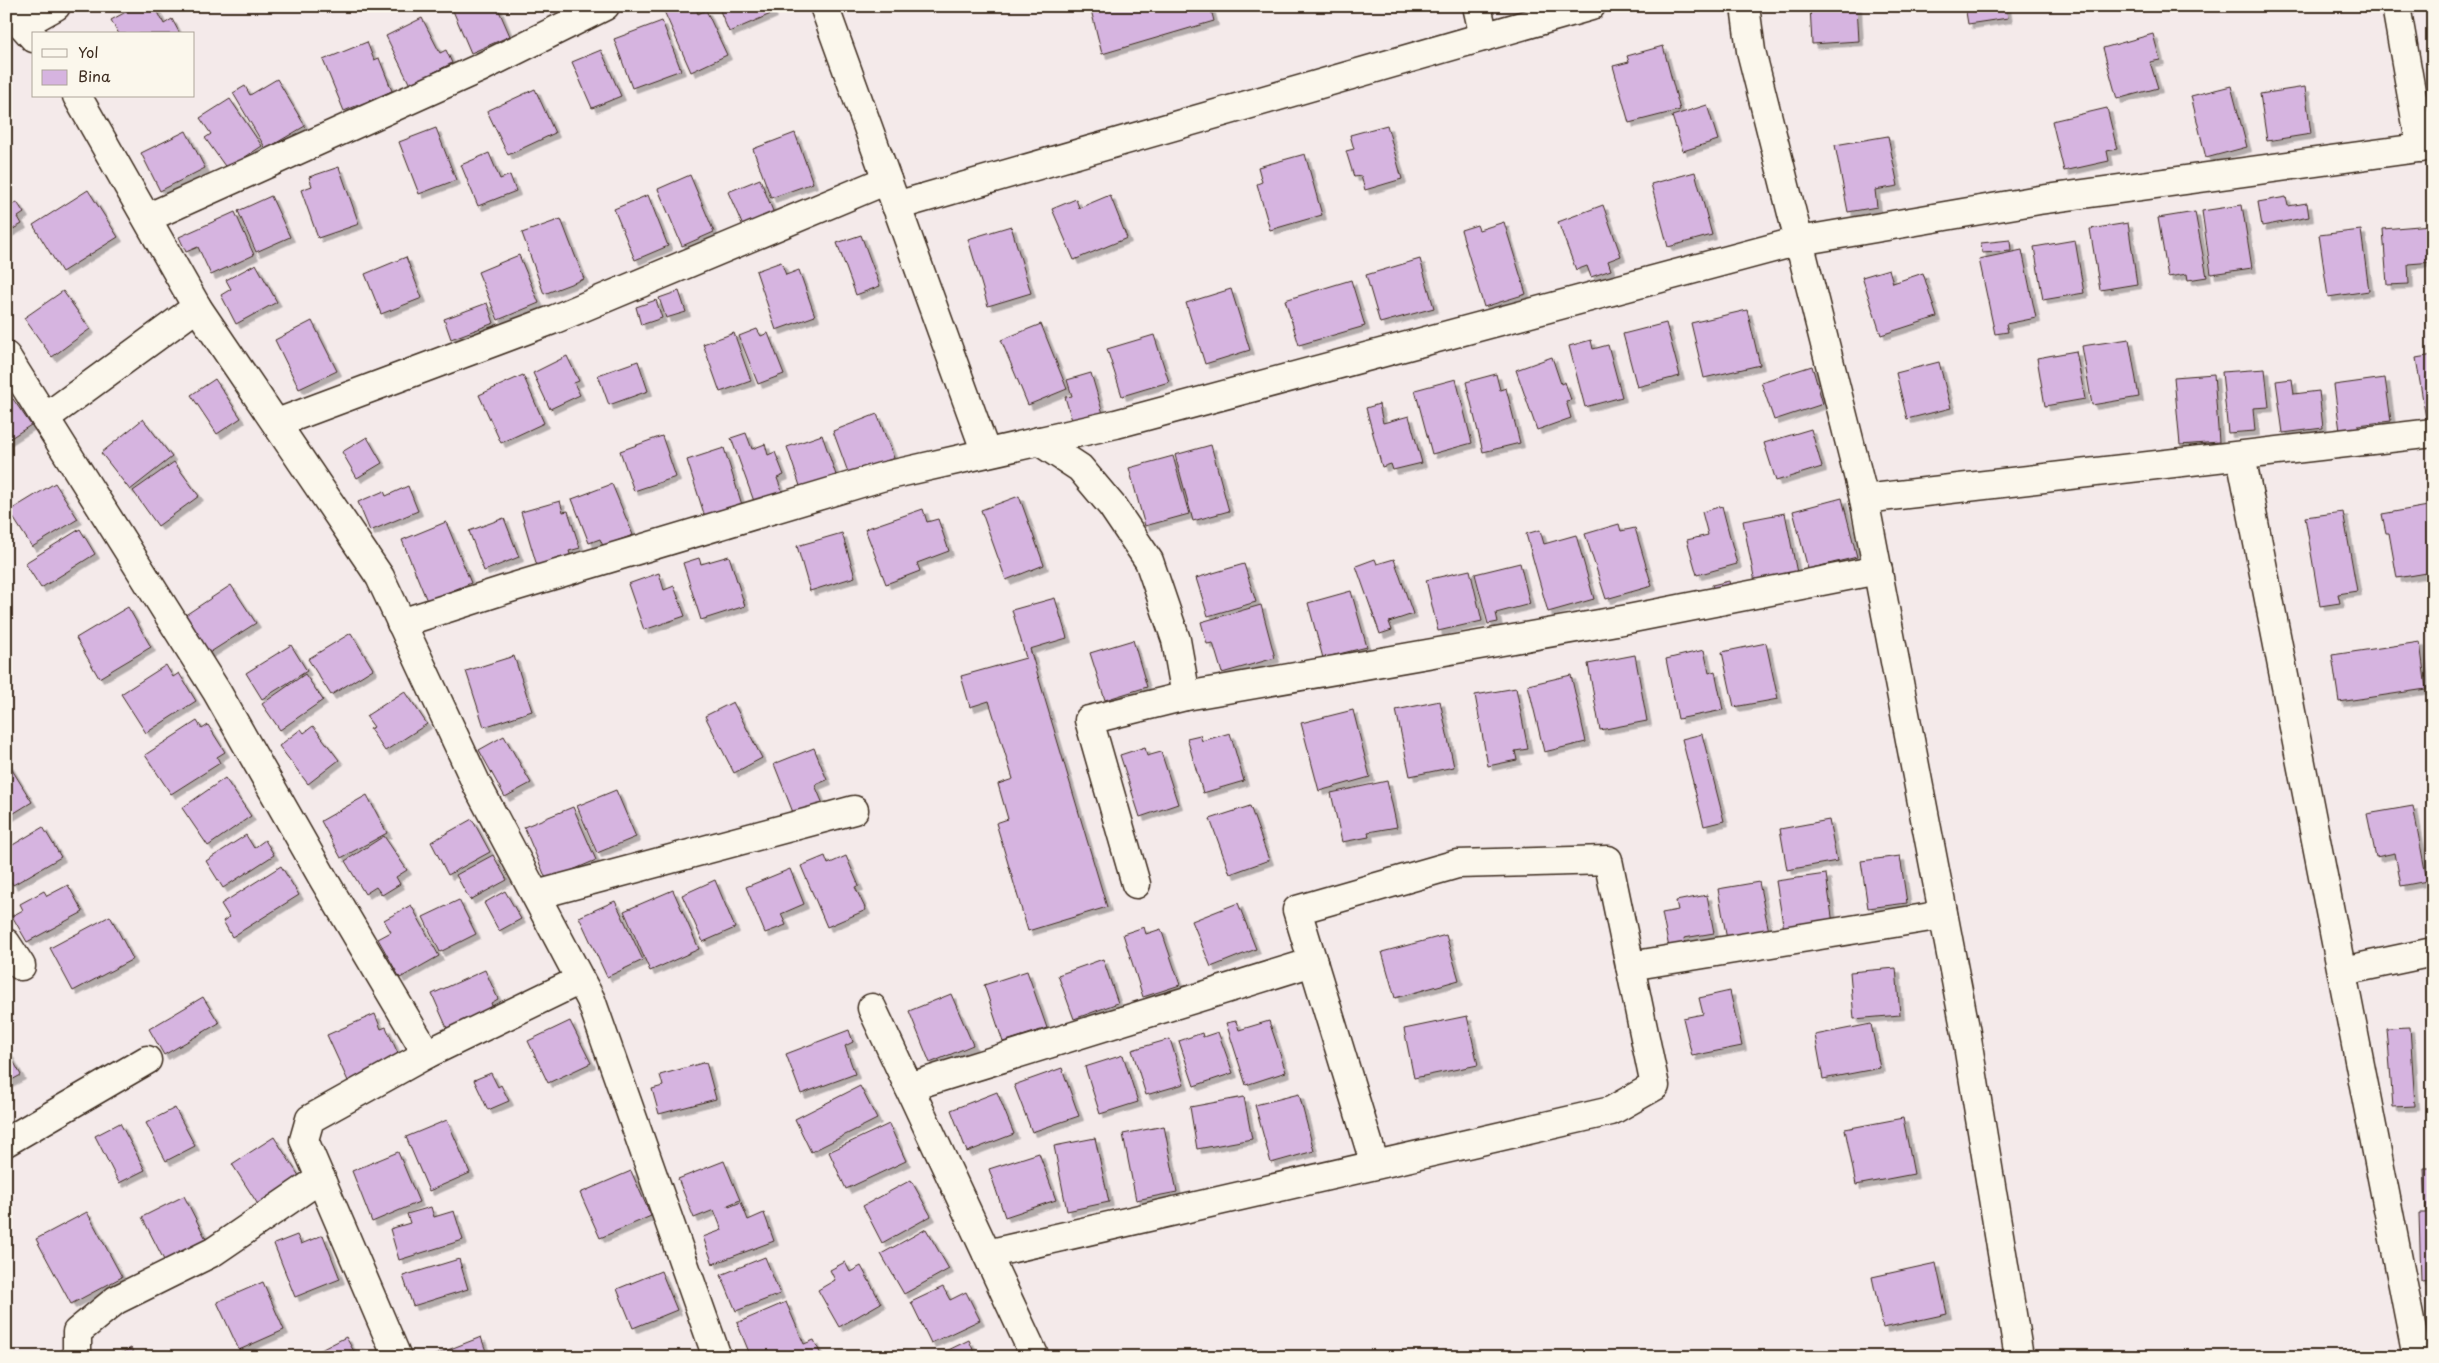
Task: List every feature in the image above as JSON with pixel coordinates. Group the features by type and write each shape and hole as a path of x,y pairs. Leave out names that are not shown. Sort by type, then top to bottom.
{"street":[{"path":"21,23 56,6"},
{"path":"147,218 480,68 605,6"},
{"path":"824,6 986,453"},
{"path":"1477,6 1484,37"},
{"path":"896,206 1591,6"},
{"path":"1745,6 1751,51 1864,499 1966,1033 2019,1357"},
{"path":"401,622 881,478 1116,424 1799,241 2039,200 2427,147 2396,6"},
{"path":"78,98 197,307 380,577 478,787 590,1000 717,1357"},
{"path":"277,423 555,319 887,180"},
{"path":"45,418 197,307"},
{"path":"6,356 217,692 324,880 427,1054"},
{"path":"1864,499 2433,433"},
{"path":"1039,441 1080,468 1112,506 1148,561 1176,640 1186,696"},
{"path":"2241,456 2417,1357"},
{"path":"1136,884 1089,720 1186,696 1628,618 1878,570"},
{"path":"536,895 854,810"},
{"path":"987,1254 1611,1111 1655,1086 1608,860 1457,864 1297,910 1375,1165"},
{"path":"1630,966 1943,915"},
{"path":"6,943 21,966"},
{"path":"2342,971 2433,952"},
{"path":"909,1088 1313,962"},
{"path":"397,1357 304,1140 310,1119 427,1054 580,980"},
{"path":"872,1008 1035,1357"},
{"path":"6,1142 147,1060"},
{"path":"77,1357 77,1332 116,1300 213,1252 321,1178"}],"building":[{"path":"137,6 155,6 164,24 172,19 179,32 118,32 111,20"},
{"path":"451,6 497,6 510,36 471,53"},
{"path":"675,6 695,6 698,14 706,10 727,55 691,72 664,11"},
{"path":"718,6 769,6 773,13 729,32"},
{"path":"1090,6 1210,6 1214,21 1102,54"},
{"path":"1810,6 1857,6 1859,41 1812,44"},
{"path":"1965,6 2006,6 2008,18 1968,24"},
{"path":"422,18 440,53 446,50 452,63 410,85 386,36"},
{"path":"662,21 681,70 632,88 614,39"},
{"path":"2153,34 2160,60 2150,62 2158,88 2117,99 2103,48"},
{"path":"367,42 374,60 379,58 392,91 344,111 323,60"},
{"path":"1663,46 1680,110 1629,123 1613,66 1629,62 1627,56"},
{"path":"601,50 621,96 592,108 572,62"},
{"path":"277,79 305,126 266,149 233,93 245,86 250,95"},
{"path":"2231,86 2247,147 2206,158 2191,96"},
{"path":"2305,87 2311,134 2267,141 2260,94"},
{"path":"535,89 555,133 508,155 487,111"},
{"path":"230,99 262,146 227,169 205,138 211,134 200,118"},
{"path":"1707,105 1718,140 1683,151 1672,116"},
{"path":"2107,108 2117,149 2107,151 2109,161 2064,171 2052,121"},
{"path":"1387,125 1402,179 1365,190 1361,176 1354,177 1346,151 1354,149 1350,135"},
{"path":"436,128 456,180 419,194 399,142"},
{"path":"186,131 205,168 160,191 141,153"},
{"path":"795,133 813,183 771,198 753,149"},
{"path":"1888,136 1898,186 1875,190 1877,207 1848,212 1835,145"},
{"path":"489,153 500,179 510,175 516,191 478,206 461,165"},
{"path":"1305,154 1322,215 1270,230 1257,184 1262,182 1258,167"},
{"path":"339,167 359,224 318,238 301,190 312,186 309,177"},
{"path":"1695,172 1712,235 1668,247 1651,184"},
{"path":"690,175 714,232 682,246 658,189"},
{"path":"760,179 777,221 746,233 728,192"},
{"path":"88,190 118,237 62,272 33,225"},
{"path":"648,195 668,246 635,260 614,209"},
{"path":"1110,195 1127,238 1074,260 1052,209 1076,199 1079,208"},
{"path":"6,196 12,205 17,202 24,213 18,217 22,224 6,233"},
{"path":"271,196 290,237 256,252 238,211"},
{"path":"2286,197 2288,206 2307,203 2309,217 2262,226 2258,202"},
{"path":"1603,205 1621,256 1608,261 1611,270 1591,277 1587,266 1576,270 1558,222"},
{"path":"2242,205 2252,268 2211,274 2202,211"},
{"path":"235,212 254,255 211,275 198,247 186,252 179,237"},
{"path":"2195,212 2207,277 2188,280 2187,274 2168,277 2158,218"},
{"path":"2430,212 2433,212 2433,262 2408,264 2409,284 2387,285 2383,229 2431,225"},
{"path":"561,219 584,279 544,294 522,233"},
{"path":"1504,222 1526,294 1484,307 1461,230 1477,225 1479,230"},
{"path":"2128,223 2137,284 2100,290 2090,229"},
{"path":"1011,226 1031,293 988,306 968,239"},
{"path":"2361,230 2369,291 2328,297 2319,235"},
{"path":"861,235 880,286 856,295 837,243"},
{"path":"2010,240 2011,251 1982,253 1981,243"},
{"path":"2075,240 2084,293 2043,300 2034,247"},
{"path":"2022,250 2036,318 2006,324 2008,332 1995,334 1979,259"},
{"path":"519,255 539,303 498,320 478,272"},
{"path":"406,257 422,298 381,314 365,274"},
{"path":"1420,259 1434,308 1380,323 1366,275"},
{"path":"781,262 786,275 799,270 815,316 776,330 756,271"},
{"path":"256,264 277,302 236,324 221,295 231,289 226,280"},
{"path":"1889,269 1893,283 1923,273 1937,317 1881,335 1862,277"},
{"path":"1351,280 1365,326 1299,345 1285,300"},
{"path":"1231,289 1250,350 1205,364 1186,303"},
{"path":"63,291 90,329 52,357 24,318"},
{"path":"679,291 686,312 666,318 659,298"},
{"path":"656,300 662,318 641,325 636,307"},
{"path":"487,303 494,323 451,339 444,319"},
{"path":"1747,310 1760,365 1704,378 1691,323"},
{"path":"312,321 337,371 299,389 275,340"},
{"path":"1666,323 1680,376 1637,387 1623,334"},
{"path":"1041,324 1067,389 1028,405 1001,340"},
{"path":"757,329 761,336 768,333 784,374 758,384 739,336"},
{"path":"734,333 751,381 720,392 703,344"},
{"path":"1154,335 1169,382 1122,396 1107,349"},
{"path":"2129,339 2139,397 2092,405 2082,346"},
{"path":"1591,340 1593,349 1608,345 1622,397 1585,407 1569,346"},
{"path":"2076,351 2085,399 2045,406 2037,358"},
{"path":"2433,355 2433,418 2426,419 2416,358"},
{"path":"567,356 579,381 574,383 580,395 550,409 533,373"},
{"path":"1552,357 1561,384 1565,382 1571,400 1566,401 1571,418 1537,430 1516,370"},
{"path":"638,361 648,391 609,405 598,375"},
{"path":"1939,362 1951,408 1907,419 1896,373"},
{"path":"1812,366 1823,404 1774,420 1761,382"},
{"path":"2265,369 2269,407 2253,408 2255,431 2228,433 2222,372"},
{"path":"1091,373 1104,417 1074,427 1065,397 1072,396 1067,380"},
{"path":"1496,374 1500,390 1506,388 1520,443 1483,452 1466,382"},
{"path":"2214,374 2219,442 2180,445 2174,377"},
{"path":"523,375 544,423 501,443 479,395"},
{"path":"2385,378 2391,421 2358,425 2360,436 2341,439 2334,385"},
{"path":"215,379 241,418 217,434 191,395"},
{"path":"1456,379 1472,443 1432,454 1415,390"},
{"path":"2292,379 2294,394 2319,391 2323,428 2283,433 2276,381"},
{"path":"13,399 31,425 6,441 6,403"},
{"path":"1379,404 1383,423 1409,416 1422,463 1393,470 1391,464 1382,467 1366,408"},
{"path":"877,414 894,458 849,475 833,431"},
{"path":"143,419 172,457 130,490 101,453"},
{"path":"1811,429 1822,467 1776,481 1764,443"},
{"path":"746,433 752,449 765,444 768,455 775,452 784,475 777,478 783,494 755,504 731,438"},
{"path":"822,435 836,475 822,480 824,486 801,489 787,447"},
{"path":"662,436 676,477 634,491 620,451"},
{"path":"367,437 382,463 357,478 342,452"},
{"path":"1211,445 1229,511 1193,521 1175,455"},
{"path":"724,448 743,508 706,520 687,460"},
{"path":"1173,456 1189,514 1145,526 1129,468"},
{"path":"174,462 199,496 158,526 133,491"},
{"path":"55,483 78,519 32,547 9,511"},
{"path":"612,484 633,535 603,546 600,539 589,543 572,499"},
{"path":"408,486 418,511 370,531 358,502 384,491 386,496"},
{"path":"1019,496 1044,565 1006,580 981,510"},
{"path":"1842,498 1857,557 1808,569 1793,511"},
{"path":"560,501 563,512 568,511 580,548 569,551 571,557 537,566 521,512"},
{"path":"1722,506 1737,564 1697,575 1687,540 1708,535 1702,512"},
{"path":"2428,506 2433,535 2433,572 2397,578 2389,533 2386,533 2382,514"},
{"path":"923,509 927,522 938,519 949,551 917,563 920,571 886,584 865,529"},
{"path":"2343,512 2357,591 2338,594 2340,603 2320,606 2305,517"},
{"path":"1785,513 1797,573 1755,582 1743,521"},
{"path":"504,518 519,557 484,571 469,531"},
{"path":"446,522 471,583 427,601 402,540"},
{"path":"1619,524 1621,531 1635,528 1652,586 1606,599 1585,534"},
{"path":"80,529 95,554 41,588 25,563"},
{"path":"1540,530 1544,544 1576,535 1594,599 1548,612 1526,534"},
{"path":"842,533 855,577 810,591 797,546"},
{"path":"729,556 745,606 701,620 683,563 699,558 701,564"},
{"path":"1375,559 1377,564 1394,559 1413,614 1389,622 1392,630 1380,634 1356,566"},
{"path":"1520,563 1530,604 1496,613 1498,622 1488,624 1475,574"},
{"path":"1244,564 1256,602 1208,616 1196,578"},
{"path":"1470,570 1482,621 1438,631 1426,580"},
{"path":"659,573 664,590 674,586 685,616 644,630 628,584"},
{"path":"1729,581 1733,597 1715,601 1712,585"},
{"path":"231,585 256,623 209,653 184,616"},
{"path":"1351,591 1367,647 1323,658 1308,603"},
{"path":"1055,598 1067,638 1030,649 1107,907 1028,931 996,823 1008,819 998,784 1013,779 989,701 970,707 961,676 1026,658 1012,610"},
{"path":"1261,605 1275,658 1222,673 1213,643 1207,644 1201,622"},
{"path":"128,607 151,647 99,678 76,638"},
{"path":"351,633 373,669 331,695 308,659"},
{"path":"1133,640 1147,687 1105,700 1090,653"},
{"path":"2420,642 2426,689 2339,702 2332,655"},
{"path":"1766,643 1778,699 1734,707 1722,652"},
{"path":"291,645 307,671 262,699 246,673"},
{"path":"1704,650 1709,673 1715,671 1723,710 1678,719 1666,659"},
{"path":"1635,655 1647,721 1600,730 1588,664"},
{"path":"514,656 532,711 484,727 466,671"},
{"path":"166,665 173,677 179,673 196,701 146,733 121,694"},
{"path":"305,674 323,700 280,730 262,704"},
{"path":"1571,675 1586,742 1544,752 1528,685"},
{"path":"1516,688 1528,749 1515,751 1517,760 1488,766 1475,695"},
{"path":"405,691 427,724 385,751 370,729 374,727 366,716"},
{"path":"1440,701 1454,767 1410,776 1396,710"},
{"path":"733,702 762,758 734,773 705,716"},
{"path":"1353,710 1370,777 1319,791 1301,723"},
{"path":"197,721 202,729 208,725 225,752 217,757 220,763 171,794 145,755"},
{"path":"313,726 339,760 308,784 279,746 301,729 304,733"},
{"path":"1230,733 1244,781 1203,793 1187,738 1200,735 1202,741"},
{"path":"1702,734 1724,821 1704,826 1682,739"},
{"path":"504,736 531,783 505,797 479,750"},
{"path":"1145,747 1147,756 1161,752 1178,804 1140,817 1120,755"},
{"path":"814,748 827,780 815,785 823,804 794,815 774,764"},
{"path":"6,760 32,802 6,818"},
{"path":"225,778 251,816 208,846 182,808"},
{"path":"1387,781 1397,827 1368,832 1369,837 1342,842 1331,793"},
{"path":"616,790 636,837 597,853 577,806"},
{"path":"367,795 387,833 341,858 321,821"},
{"path":"1250,806 1269,860 1230,874 1210,819"},
{"path":"2413,806 2427,881 2401,886 2395,853 2376,857 2367,814"},
{"path":"573,807 596,860 547,881 524,827"},
{"path":"472,819 490,852 448,875 431,842"},
{"path":"1829,820 1837,861 1787,870 1780,829"},
{"path":"43,827 61,857 13,885 6,873 6,849"},
{"path":"246,835 254,848 265,840 274,855 223,888 206,861"},
{"path":"384,836 407,870 396,877 400,884 382,895 376,887 365,894 345,861"},
{"path":"493,855 507,880 470,900 456,875"},
{"path":"825,856 828,864 846,856 859,886 855,887 866,910 827,927 801,866"},
{"path":"1900,856 1907,903 1868,908 1861,861"},
{"path":"281,866 299,895 232,937 223,921 229,917 221,904"},
{"path":"790,869 804,904 781,914 786,925 765,933 746,887"},
{"path":"1826,874 1833,924 1784,930 1776,881"},
{"path":"715,880 735,928 703,942 682,895"},
{"path":"1759,882 1769,932 1727,940 1718,889"},
{"path":"68,885 83,912 27,942 12,916 23,910 20,904 44,891 47,896"},
{"path":"673,890 699,949 650,971 624,911"},
{"path":"505,891 521,919 499,931 484,903"},
{"path":"1707,895 1714,933 1684,938 1686,950 1670,953 1662,913 1678,910 1676,901"},
{"path":"459,900 476,934 440,952 423,917"},
{"path":"615,901 643,960 607,977 579,917"},
{"path":"1238,903 1256,949 1211,967 1192,921"},
{"path":"411,905 439,956 400,978 378,939 391,932 384,920"},
{"path":"110,916 133,959 73,991 50,948"},
{"path":"1144,927 1146,934 1161,929 1180,985 1143,997 1123,934"},
{"path":"1446,935 1459,980 1395,998 1382,952"},
{"path":"1103,959 1118,1003 1074,1019 1058,975"},
{"path":"1896,968 1900,1015 1854,1019 1850,972"},
{"path":"485,970 498,999 491,1003 497,1017 451,1037 432,994"},
{"path":"1027,971 1047,1028 1003,1042 984,985"},
{"path":"1730,991 1742,1046 1692,1056 1683,1018 1703,1014 1699,998"},
{"path":"951,994 973,1045 930,1063 909,1011"},
{"path":"203,997 219,1023 164,1055 149,1029"},
{"path":"375,1014 381,1029 386,1027 400,1058 348,1081 327,1035"},
{"path":"1467,1016 1478,1065 1414,1078 1404,1029"},
{"path":"570,1021 591,1063 548,1083 528,1041"},
{"path":"1236,1021 1239,1030 1269,1021 1286,1072 1246,1085 1226,1023"},
{"path":"1871,1024 1880,1068 1823,1079 1815,1035"},
{"path":"2410,1027 2415,1106 2393,1107 2387,1028"},
{"path":"849,1030 853,1042 845,1046 855,1074 801,1094 786,1054"},
{"path":"1218,1032 1233,1073 1194,1086 1179,1041 1202,1033 1203,1037"},
{"path":"1170,1039 1184,1084 1146,1095 1132,1050"},
{"path":"6,1048 21,1075 6,1083"},
{"path":"1123,1055 1138,1102 1100,1114 1085,1067"},
{"path":"706,1062 716,1099 659,1114 652,1089 663,1086 660,1075"},
{"path":"1062,1068 1079,1116 1032,1132 1014,1085"},
{"path":"491,1073 498,1087 501,1085 509,1101 488,1110 474,1080"},
{"path":"860,1086 877,1119 811,1152 795,1119"},
{"path":"997,1092 1014,1134 967,1152 951,1110"},
{"path":"1299,1094 1314,1151 1271,1163 1255,1105"},
{"path":"1244,1097 1252,1139 1197,1149 1190,1107"},
{"path":"175,1108 195,1146 166,1161 146,1123"},
{"path":"1903,1118 1914,1174 1856,1185 1845,1129"},
{"path":"447,1120 470,1173 429,1191 406,1137"},
{"path":"120,1123 145,1170 119,1183 95,1136"},
{"path":"889,1124 906,1161 846,1189 829,1152"},
{"path":"1164,1126 1177,1192 1136,1200 1123,1134"},
{"path":"274,1137 301,1179 259,1206 232,1164"},
{"path":"1095,1138 1109,1202 1067,1211 1054,1146"},
{"path":"398,1152 419,1202 372,1222 352,1171"},
{"path":"1039,1153 1056,1200 1005,1217 989,1169"},
{"path":"724,1161 740,1200 728,1205 729,1207 741,1202 748,1220 764,1213 774,1241 713,1264 703,1237 722,1230 714,1210 694,1218 678,1179"},
{"path":"2424,1168 2433,1168 2433,1280 2421,1281 2419,1213 2426,1213"},
{"path":"631,1171 651,1216 600,1238 580,1193"},
{"path":"911,1180 931,1216 882,1243 863,1206"},
{"path":"184,1196 207,1241 165,1262 142,1217"},
{"path":"431,1207 434,1217 454,1211 463,1240 399,1260 390,1229 410,1223 407,1214"},
{"path":"87,1212 122,1277 71,1304 36,1239"},
{"path":"926,1229 949,1269 904,1294 881,1254"},
{"path":"297,1235 301,1244 323,1235 340,1279 295,1297 274,1244"},
{"path":"765,1257 780,1294 736,1311 721,1275"},
{"path":"459,1259 468,1289 413,1306 403,1276"},
{"path":"845,1262 850,1272 861,1266 881,1303 839,1327 818,1290 835,1280 830,1270"},
{"path":"1936,1263 1947,1314 1883,1328 1872,1277"},
{"path":"661,1271 677,1310 633,1328 617,1289"},
{"path":"263,1282 284,1330 239,1350 217,1302"},
{"path":"943,1287 950,1300 966,1292 980,1320 931,1343 911,1302"},
{"path":"786,1302 804,1344 814,1340 822,1357 751,1357 737,1323"},
{"path":"346,1337 357,1357 320,1357 317,1352"},
{"path":"481,1337 488,1357 430,1357"},
{"path":"969,1340 976,1357 934,1357"},
{"path":"131,1348 136,1357 114,1357"}]}
